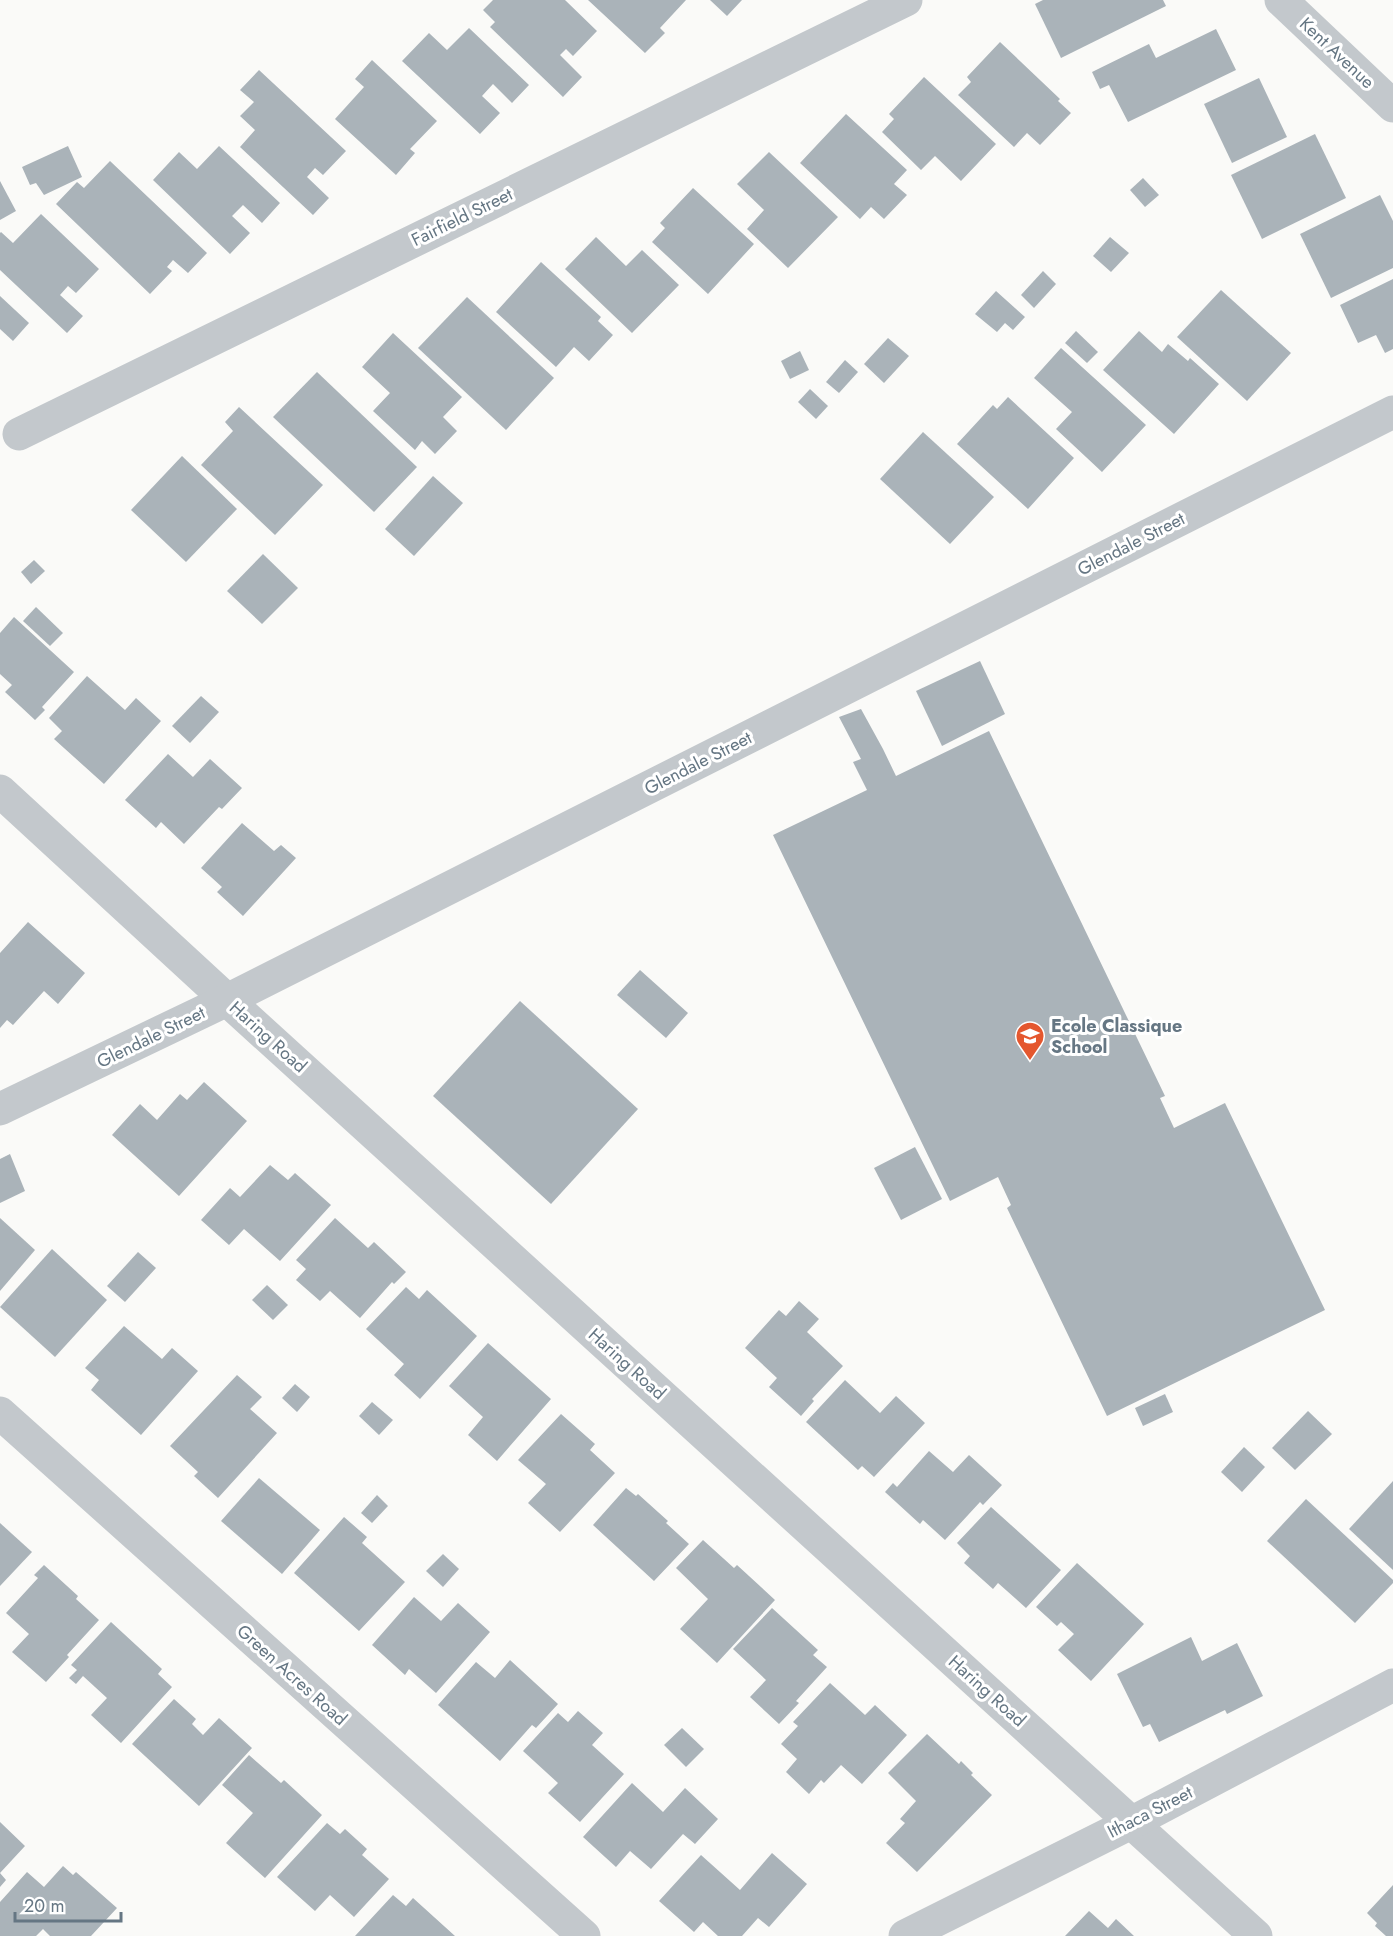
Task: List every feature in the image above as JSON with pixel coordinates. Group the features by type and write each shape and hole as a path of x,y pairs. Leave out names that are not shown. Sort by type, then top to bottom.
{"street":[{"name":"Fairfield Street","path":"19,434 906,0"},
{"name":"Kent Avenue","path":"1281,0 1393,106"},
{"name":"Glendale Street","path":"0,1109 227,1000 1393,412"},
{"name":"Haring Road","path":"0,791 1256,1936"},
{"name":"Green Acres Road","path":"0,1413 584,1936"},
{"name":"Ithaca Street","path":"905,1936 1131,1823 1393,1685"}],"building":[{"path":"493,0 565,0 597,31 573,56 566,49 560,55 582,77 563,97 490,27 495,22 483,10"},
{"path":"588,0 686,0 660,28 665,33 645,53"},
{"path":"710,0 742,0 727,16"},
{"path":"1043,0 1163,0 1166,6 1061,58 1035,4"},
{"path":"469,28 529,85 512,103 493,84 482,96 500,113 480,134 402,61 429,33 447,50"},
{"path":"1216,29 1236,70 1128,122 1109,85 1100,89 1092,72 1149,44 1156,58"},
{"path":"1000,42 1060,99 1058,101 1071,113 1040,145 1027,133 1014,147 958,95 971,82 967,77"},
{"path":"372,60 437,121 410,149 415,153 396,175 335,119 364,87 355,79"},
{"path":"259,70 346,151 323,175 315,168 307,177 329,198 313,215 240,147 255,130 240,116 254,102 240,90"},
{"path":"924,77 996,144 961,181 935,156 921,170 882,132 894,119 889,114"},
{"path":"1259,78 1287,137 1232,163 1204,104"},
{"path":"846,114 907,170 894,184 907,195 884,219 871,207 860,219 800,163"},
{"path":"1315,134 1346,198 1262,239 1231,175"},
{"path":"68,146 82,177 44,195 36,183 30,185 22,167"},
{"path":"219,146 280,203 262,223 243,205 232,216 250,233 230,254 153,180 179,152 197,169"},
{"path":"769,152 838,217 788,268 747,229 764,210 737,184"},
{"path":"110,161 207,253 188,273 173,260 167,267 172,271 150,294 56,204 77,182 84,188"},
{"path":"1143,178 1159,195 1145,207 1130,190"},
{"path":"0,181 16,211 0,220"},
{"path":"693,188 754,244 708,294 652,242 665,228 660,223"},
{"path":"1380,195 1393,221 1393,268 1331,298 1300,234"},
{"path":"41,214 99,269 76,293 68,286 60,295 83,316 67,333 0,270 0,233 13,243"},
{"path":"596,237 626,266 642,250 679,285 632,333 565,269"},
{"path":"1110,237 1129,253 1111,272 1093,256"},
{"path":"541,262 601,317 598,321 613,335 589,361 574,347 556,367 496,312"},
{"path":"1043,271 1056,284 1034,308 1021,295"},
{"path":"1393,279 1393,349 1385,353 1376,335 1358,343 1340,305"},
{"path":"1221,290 1291,353 1247,401 1177,337"},
{"path":"996,291 1025,317 1013,330 1005,323 997,332 975,314"},
{"path":"0,296 29,323 13,341 0,329"},
{"path":"467,297 554,378 506,430 418,348"},
{"path":"1076,331 1098,352 1087,363 1065,343"},
{"path":"1139,331 1162,352 1168,344 1188,361 1190,358 1219,384 1174,434 1103,370"},
{"path":"393,333 462,397 443,417 457,431 435,454 422,441 415,450 373,411 390,393 362,367"},
{"path":"888,338 909,356 884,383 864,364"},
{"path":"1061,348 1146,425 1102,472 1056,429 1072,412 1034,378"},
{"path":"800,351 809,370 790,379 781,361"},
{"path":"845,360 858,372 839,393 826,382"},
{"path":"317,372 417,467 374,512 273,417"},
{"path":"810,389 828,406 816,419 798,402"},
{"path":"1008,397 1074,458 1028,509 957,444 993,405 997,409"},
{"path":"239,407 323,485 275,535 201,465 233,431 225,422"},
{"path":"923,432 994,497 950,544 880,479"},
{"path":"182,456 237,509 186,562 131,510"},
{"path":"433,476 463,503 414,556 385,529"},
{"path":"263,554 298,588 262,624 227,591"},
{"path":"34,560 45,571 31,584 21,572"},
{"path":"36,607 63,633 50,646 23,621"},
{"path":"14,617 74,672 42,707 45,710 35,720 5,692 12,685 0,674 0,633"},
{"path":"980,661 1005,714 942,746 916,691"},
{"path":"87,676 125,710 136,698 161,721 104,784 54,739 62,731 49,718"},
{"path":"201,696 219,712 190,743 172,726"},
{"path":"861,709 896,776 989,731 1165,1096 1160,1098 1174,1128 1225,1103 1325,1310 1107,1416 1007,1208 1011,1205 998,1177 950,1201 773,835 867,790 853,762 861,759 839,717"},
{"path":"168,754 193,777 210,759 242,788 222,809 219,807 184,844 161,822 156,828 125,800"},
{"path":"242,823 274,851 281,845 296,858 243,916 217,892 222,887 201,868"},
{"path":"28,922 85,973 58,1004 44,991 13,1025 7,1020 0,1028 0,953"},
{"path":"640,970 688,1013 666,1038 617,995"},
{"path":"520,1001 638,1109 551,1204 433,1096"},
{"path":"204,1082 247,1121 179,1196 112,1135 140,1104 157,1120 180,1094 187,1100"},
{"path":"915,1147 942,1199 901,1220 874,1168"},
{"path":"10,1154 25,1191 0,1203 0,1159"},
{"path":"270,1165 288,1180 295,1173 331,1205 280,1261 244,1229 229,1245 201,1220 230,1188 240,1197"},
{"path":"0,1218 35,1250 0,1291"},
{"path":"335,1218 368,1248 374,1242 406,1272 394,1284 392,1282 360,1318 330,1291 320,1301 296,1280 306,1269 296,1260"},
{"path":"52,1249 107,1300 55,1357 0,1307"},
{"path":"138,1252 156,1268 125,1302 107,1286"},
{"path":"267,1285 288,1305 273,1320 252,1300"},
{"path":"406,1287 419,1299 427,1290 477,1336 420,1399 394,1375 404,1364 366,1329"},
{"path":"799,1301 819,1319 807,1332 843,1366 812,1399 814,1401 801,1416 769,1387 777,1378 745,1348 779,1310 786,1316"},
{"path":"124,1326 162,1359 172,1348 198,1371 141,1435 91,1390 99,1380 85,1368"},
{"path":"488,1343 551,1399 497,1461 468,1435 483,1417 449,1386"},
{"path":"237,1375 262,1397 250,1409 277,1433 218,1498 194,1476 198,1472 170,1446"},
{"path":"845,1380 880,1413 896,1396 925,1423 874,1477 862,1466 858,1470 806,1422"},
{"path":"295,1384 310,1397 297,1412 282,1398"},
{"path":"1165,1394 1173,1412 1143,1426 1135,1408"},
{"path":"372,1402 393,1420 379,1435 359,1416"},
{"path":"1308,1411 1332,1434 1295,1470 1272,1448"},
{"path":"561,1414 595,1444 590,1450 615,1473 560,1532 528,1503 546,1484 518,1460"},
{"path":"1244,1447 1265,1467 1242,1492 1221,1472"},
{"path":"929,1451 953,1472 969,1455 1002,1485 983,1505 980,1502 945,1540 923,1520 920,1524 885,1492 893,1483 897,1487"},
{"path":"259,1478 320,1530 282,1574 221,1521"},
{"path":"1393,1481 1393,1570 1349,1529"},
{"path":"626,1488 636,1496 638,1494 689,1544 654,1581 593,1525"},
{"path":"377,1495 388,1506 372,1523 361,1513"},
{"path":"1306,1499 1393,1580 1393,1583 1355,1623 1267,1541"},
{"path":"991,1507 1061,1570 1026,1608 998,1583 993,1589 964,1563 970,1556 957,1543"},
{"path":"344,1517 367,1537 362,1543 405,1582 359,1631 294,1573"},
{"path":"0,1523 32,1552 0,1586"},
{"path":"703,1540 734,1568 737,1565 775,1600 717,1663 680,1629 708,1599 676,1568"},
{"path":"443,1554 459,1569 443,1587 426,1571"},
{"path":"1077,1563 1144,1624 1091,1681 1058,1650 1074,1634 1061,1622 1057,1626 1036,1607"},
{"path":"44,1565 78,1596 76,1599 99,1620 46,1682 12,1652 29,1634 6,1613 38,1578 34,1575"},
{"path":"414,1597 441,1621 458,1603 490,1632 436,1693 409,1669 405,1675 372,1645"},
{"path":"772,1608 818,1650 813,1655 827,1667 796,1701 799,1703 779,1724 750,1697 766,1680 733,1649"},
{"path":"111,1622 162,1669 158,1674 172,1687 121,1743 91,1715 107,1698 83,1676 76,1684 69,1678 77,1670 71,1665"},
{"path":"1191,1637 1202,1661 1237,1643 1263,1696 1227,1714 1225,1710 1159,1742 1150,1724 1143,1727 1117,1674"},
{"path":"510,1660 558,1704 536,1728 532,1725 500,1761 438,1705 476,1662 495,1678"},
{"path":"830,1683 865,1715 875,1705 907,1735 862,1784 841,1765 824,1783 821,1780 809,1794 786,1772 797,1759 781,1744 798,1726 793,1722"},
{"path":"174,1699 196,1719 192,1724 203,1735 219,1718 252,1748 199,1806 132,1744"},
{"path":"578,1711 603,1733 592,1745 624,1774 580,1822 548,1793 558,1783 523,1751 558,1713 568,1722"},
{"path":"682,1728 704,1749 686,1767 664,1745"},
{"path":"927,1734 959,1764 961,1761 973,1773 971,1775 992,1795 917,1872 886,1843 905,1823 900,1819 916,1801 888,1773"},
{"path":"249,1755 281,1783 284,1780 322,1815 265,1878 226,1843 253,1813 222,1785"},
{"path":"632,1783 663,1812 685,1788 718,1819 695,1844 683,1834 651,1869 630,1851 616,1867 583,1837"},
{"path":"0,1822 25,1846 0,1873"},
{"path":"327,1823 340,1834 345,1829 367,1849 362,1855 389,1879 354,1917 330,1895 315,1911 277,1877"},
{"path":"772,1853 807,1884 769,1927 758,1918 742,1936 718,1936 703,1922 694,1932 659,1901 701,1855 740,1890"},
{"path":"63,1866 73,1875 76,1872 117,1908 91,1936 50,1936 43,1929 36,1936 0,1936 0,1902 27,1872 44,1887"},
{"path":"0,1873 6,1880 0,1887"},
{"path":"1393,1885 1393,1936 1386,1936 1375,1926 1377,1923 1367,1913"},
{"path":"393,1895 406,1906 413,1898 455,1936 355,1936"},
{"path":"1089,1911 1108,1928 1116,1919 1134,1936 1065,1936"}],"place":[{"name":"Ecole Classique School","path":"1030,1062"}]}
